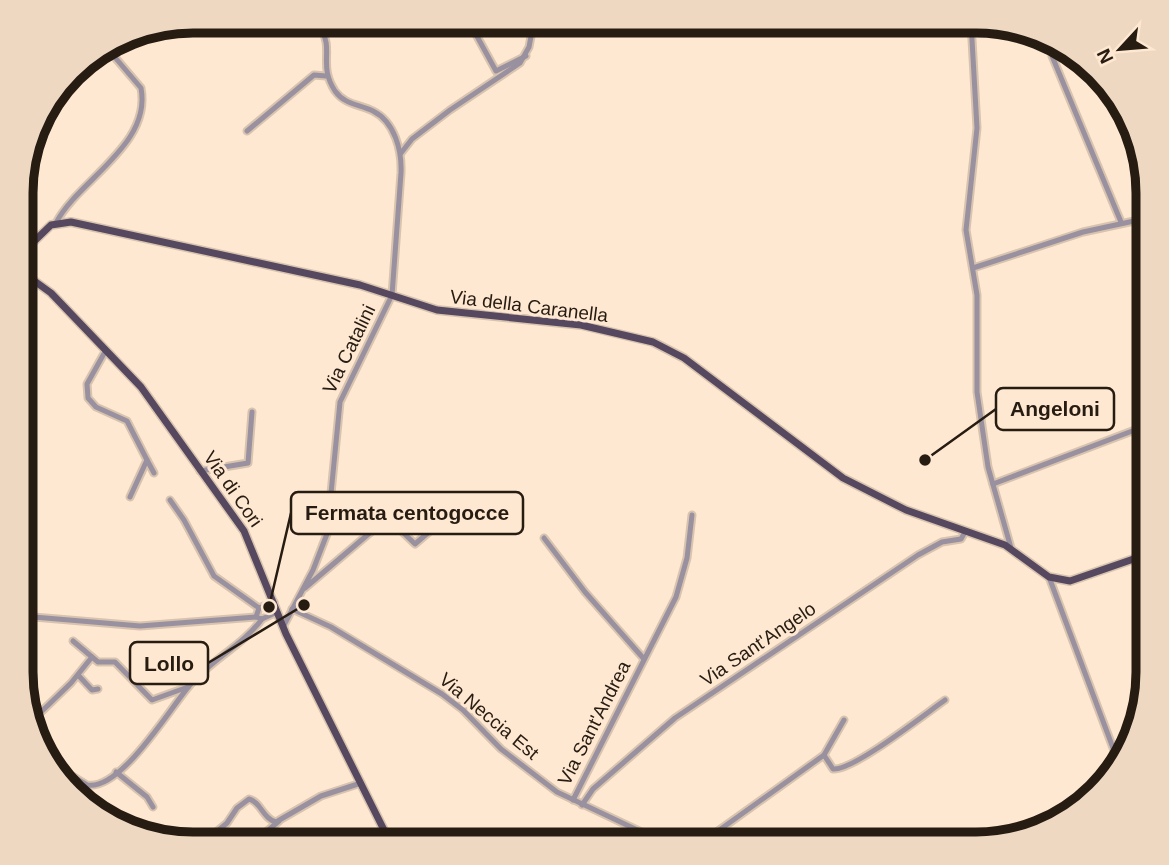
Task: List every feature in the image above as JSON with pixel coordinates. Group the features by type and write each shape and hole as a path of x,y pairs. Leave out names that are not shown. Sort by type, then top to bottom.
{"main road":[{"path":"33,243 56,223"},
{"name":"Via della Caranella","path":"56,223 75,223 362,286 443,312 578,324 664,346 684,358 843,478 899,507 1012,548 1049,578"},
{"name":"Via di Cori","path":"33,279 46,288 151,400 249,541 283,627 385,831"},
{"path":"1049,578 1070,581 1135,558"}],"street":[{"path":"323,34 326,41 326,76 344,100 374,111 383,118 401,153 412,139 447,111 502,77 526,56 531,34"},
{"path":"476,34 496,71 526,56"},
{"path":"972,34 977,133 966,230 977,302 977,392 993,484 1012,548"},
{"path":"1052,53 1121,222"},
{"path":"56,223 124,144 138,118 141,88 113,55"},
{"path":"247,131 314,75 326,76"},
{"name":"Via Catalini","path":"283,627 322,549 328,528 339,406 392,295 401,153"},
{"path":"973,268 1121,222 1135,220"},
{"path":"106,350 87,384 88,398 95,406 127,421 153,473"},
{"path":"200,471 248,463 252,412"},
{"path":"993,484 1135,430"},
{"path":"130,497 147,460"},
{"path":"170,500 214,576 259,608"},
{"path":"302,590 385,520 391,521 415,544 450,514"},
{"name":"Via Sant'Andrea","path":"573,800 679,589 688,558 692,515"},
{"name":"Via Sant'Angelo","path":"582,804 593,789 675,718 918,555 942,542 961,539 965,532"},
{"name":"Via Sant'Andrea","path":"544,538 585,592 644,659"},
{"path":"1049,578 1114,751"},
{"path":"259,608 274,602"},
{"path":"71,775 90,786 116,772 139,751 188,687 259,618 259,608"},
{"name":"Via Neccia Est","path":"292,610 331,627 442,694 463,710 504,752 573,800 641,832"},
{"path":"34,617 135,626 259,618 277,612"},
{"path":"73,641 99,663 114,661 153,700 188,687"},
{"path":"181,650 198,677"},
{"path":"40,713 92,657"},
{"path":"78,675 92,690 98,689"},
{"path":"824,755 833,769 840,769 866,755 945,700"},
{"path":"717,832 824,755 844,720"},
{"path":"116,772 147,797 153,807"},
{"path":"267,831 321,796 361,783"},
{"path":"217,831 237,808 249,799 254,800 270,820 279,821"}],"place":[{"name":"Angeloni","path":"925,460"},
{"name":"Lollo","path":"304,605"},
{"name":"Fermata centogocce","path":"269,607"}]}
